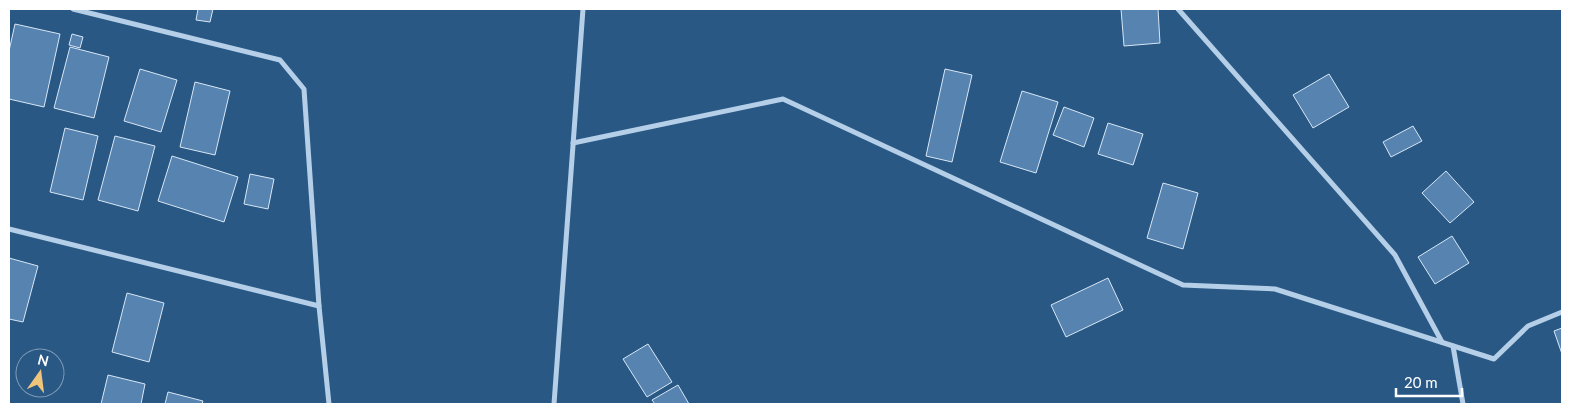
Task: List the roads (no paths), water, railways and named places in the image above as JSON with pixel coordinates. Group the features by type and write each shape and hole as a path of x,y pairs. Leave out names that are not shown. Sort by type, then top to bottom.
{"street":[{"path":"73,9 280,60 304,89 329,404"},
{"path":"554,404 583,9"},
{"path":"1178,9 1395,255 1442,343"},
{"path":"573,143 783,99 1183,285 1275,289 1494,360 1528,326 1562,312"},
{"path":"9,229 320,306"},
{"path":"1453,346 1463,404"}]}
